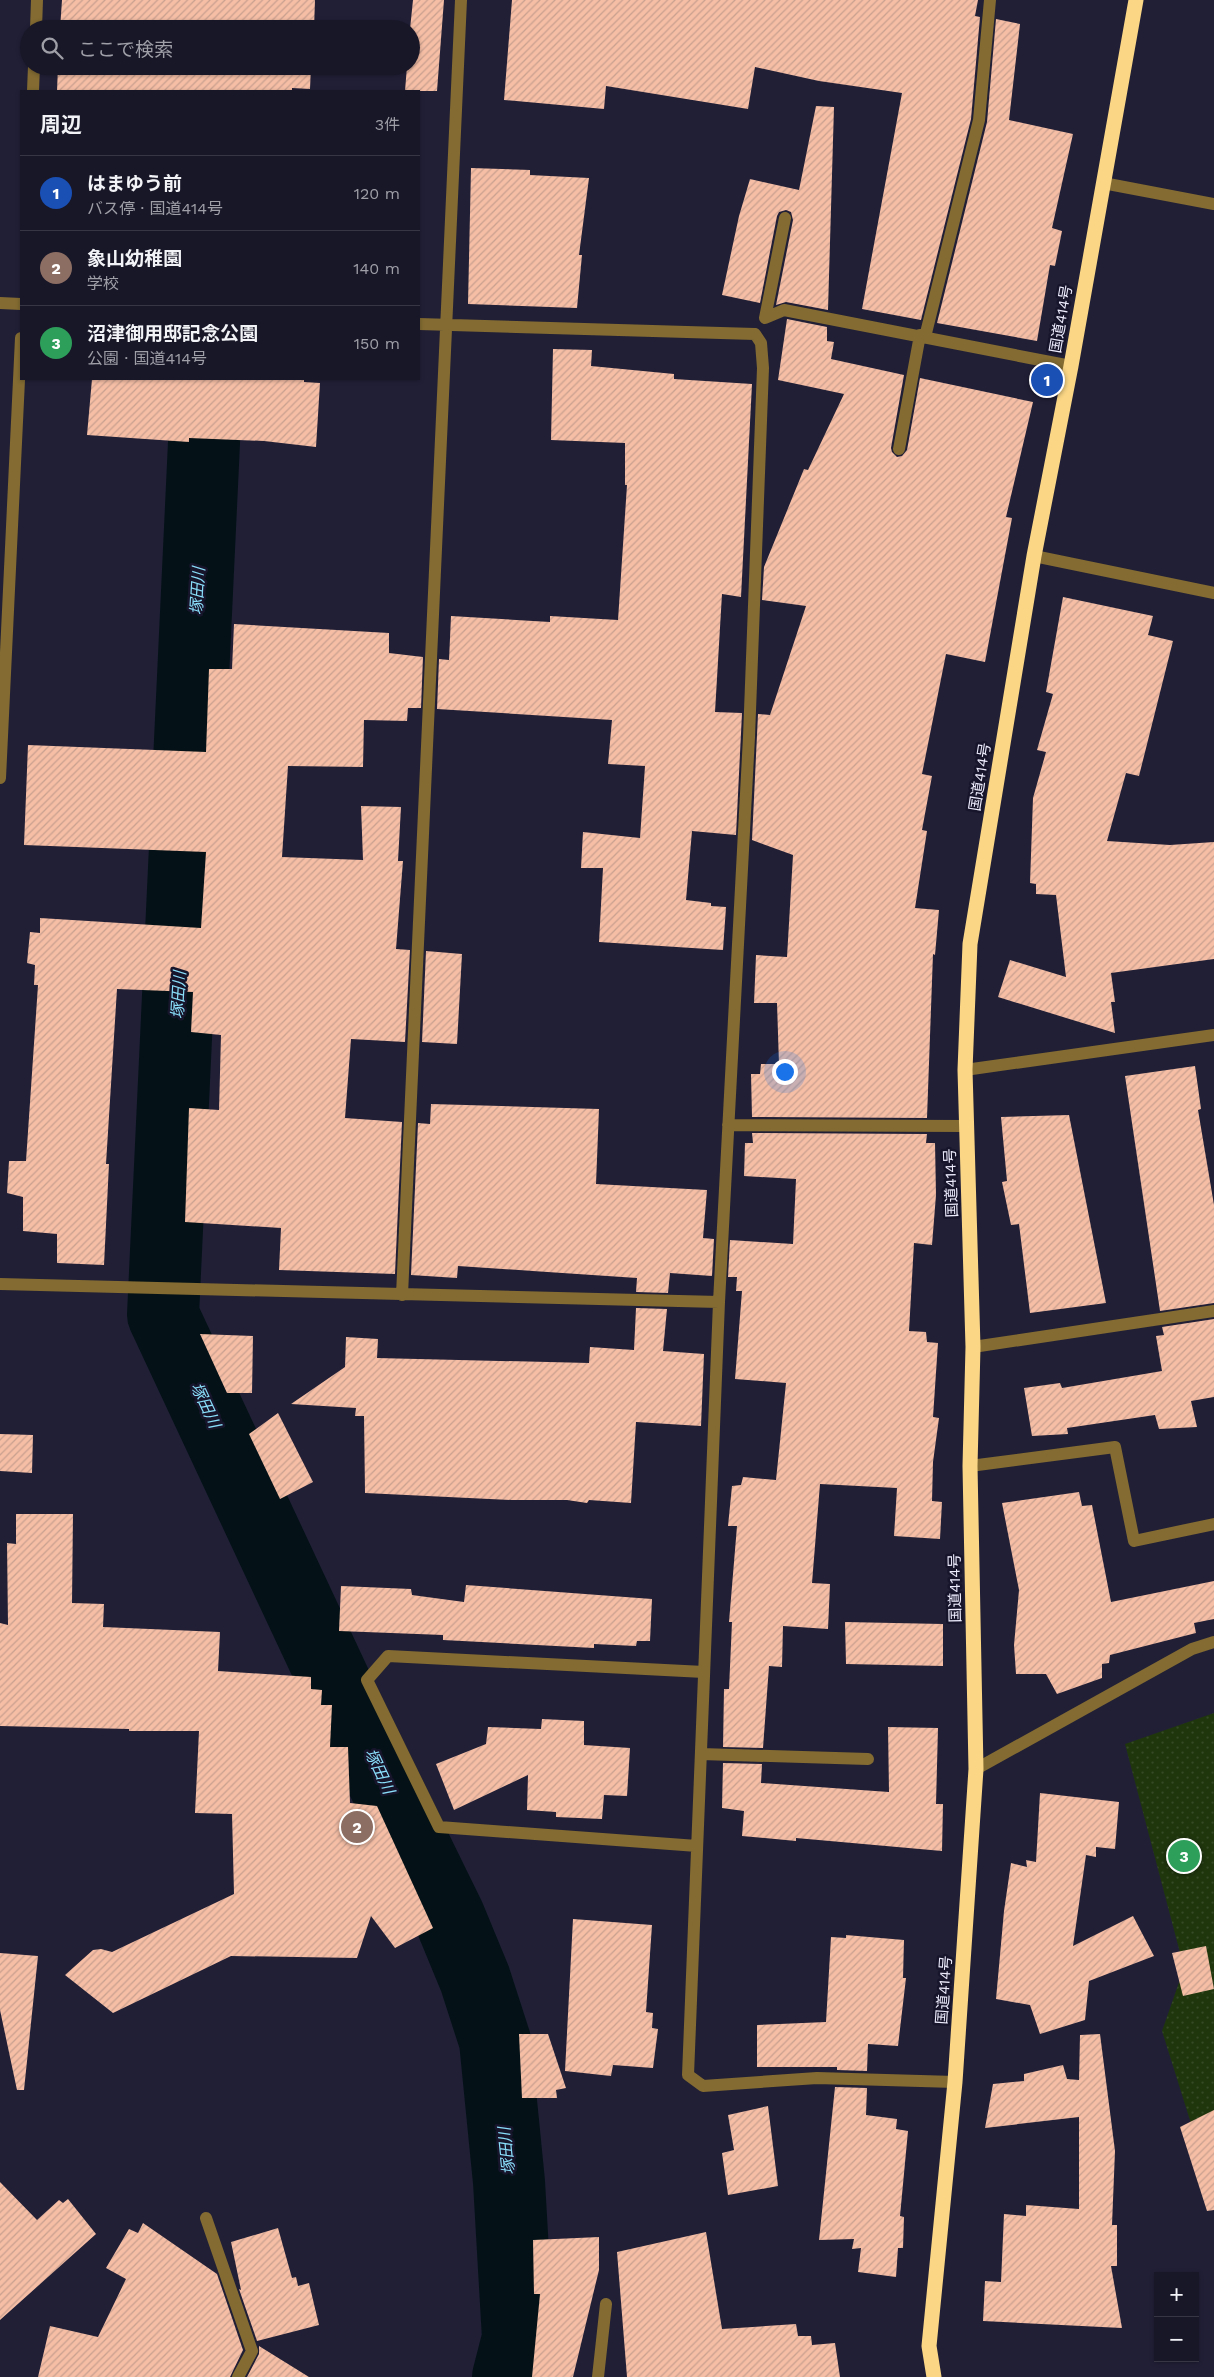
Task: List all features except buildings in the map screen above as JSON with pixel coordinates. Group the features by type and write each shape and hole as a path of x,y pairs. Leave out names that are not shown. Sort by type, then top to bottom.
{"highway":[{"name":"国道414号","path":"934,2377 930,2346 955,2082 976,1769 970,1466 973,1347 964,1070 970,944 1034,556 1136,0"}],"street":[{"path":"36,20 37,0"},
{"path":"402,1296 461,0"},
{"path":"899,449 922,336 979,120 990,0"},
{"path":"33,90 34,75"},
{"path":"1103,183 1214,204"},
{"path":"755,334 766,318 785,218"},
{"path":"0,303 20,304"},
{"path":"766,318 784,310 1070,366"},
{"path":"420,324 755,334"},
{"path":"755,334 761,343 763,368 749,736 728,1125 688,2075 703,2086 817,2078 955,2082"},
{"path":"0,778 20,359"},
{"path":"1034,556 1214,593"},
{"path":"964,1070 1214,1035"},
{"path":"728,1125 966,1126"},
{"path":"0,1284 402,1296 720,1302"},
{"path":"973,1347 1214,1311"},
{"path":"970,1466 1115,1447 1134,1541 1214,1524"},
{"path":"976,1769 1192,1650 1214,1642"},
{"path":"697,1846 439,1827 367,1680 388,1656 704,1672"},
{"path":"701,1754 868,1759"},
{"path":"206,2218 252,2351 238,2377"},
{"path":"598,2377 606,2304"}],"green space":[{"path":"1214,1713 1214,2197 1162,2031 1184,1968 1125,1744"}],"waterway":[{"name":"塚田川","path":"207,380 163,1315 345,1704 449,1916 475,1979 495,2041 509,2182 518,2338 508,2377"}],"place":[{"name":"はまゆう前","path":"1047,380"},
{"name":"象山幼稚園","path":"357,1827"},
{"name":"沼津御用邸記念公園","path":"1184,1856"}]}
